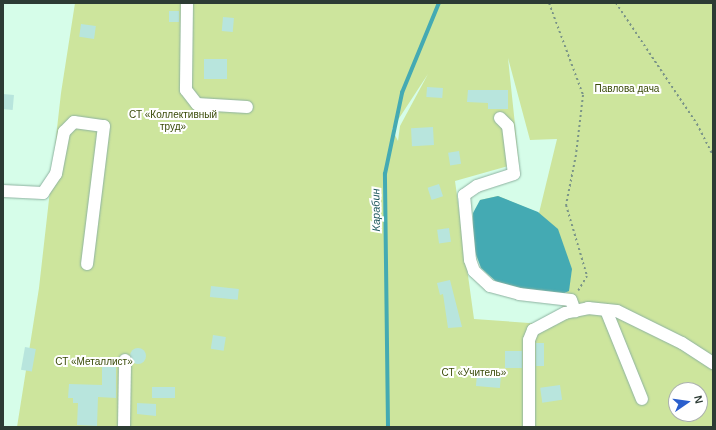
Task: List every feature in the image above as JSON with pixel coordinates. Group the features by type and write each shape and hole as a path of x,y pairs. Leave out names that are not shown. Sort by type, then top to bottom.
{"street":[{"path":"187,3 186,90 197,104 248,107"},
{"path":"500,118 508,126 514,174 477,186 464,195 470,260 474,271 490,286 573,306 617,311 682,343 713,363"},
{"path":"3,190 43,193 56,174 64,132 74,122 104,126 87,264"},
{"path":"529,427 531,335 543,323 573,306"},
{"path":"606,310 642,399"},
{"path":"124,360 124,427"}],"path":[{"path":"549,3 583,95 576,155 566,206 587,276 573,306"},
{"path":"616,3 697,124 713,155"}],"green space":[{"path":"75,3 713,3 713,427 17,427 39,288 61,93","holes":["508,58 530,140 557,139 539,213 498,196 480,200 569,283 557,325 474,319 455,181 519,163","428,74 400,126 398,141 392,129"]}],"water":[{"path":"498,196 538,212 558,229 572,269 569,291 560,295 500,285 481,268 472,244 473,213 480,200"}],"building":[{"path":"169,11 179,11 179,22 169,22"},
{"path":"223,17 234,18 233,32 222,31"},
{"path":"81,24 96,26 94,39 79,37"},
{"path":"204,59 227,59 227,79 204,79"},
{"path":"427,87 443,88 442,98 426,97"},
{"path":"468,90 508,90 508,109 488,109 488,103 467,102"},
{"path":"3,94 14,95 13,110 3,109"},
{"path":"433,127 434,145 412,146 411,128"},
{"path":"459,151 461,164 450,166 448,153"},
{"path":"439,184 443,196 432,200 428,188"},
{"path":"449,228 451,242 439,244 437,230"},
{"path":"450,280 462,327 448,328 443,294 440,295 437,283"},
{"path":"211,286 239,289 238,300 210,297"},
{"path":"213,335 226,337 224,351 211,349"},
{"path":"536,343 544,343 544,366 536,366"},
{"path":"25,347 36,349 32,372 21,370"},
{"path":"138,348 145,353 146,356 141,363 138,364 131,359 130,356 135,349"},
{"path":"505,351 522,351 522,368 505,368"},
{"path":"102,359 116,359 116,398 98,397 97,426 77,425 78,403 73,403 73,398 68,398 69,384 102,385"},
{"path":"477,374 501,376 500,388 476,386"},
{"path":"560,385 562,400 542,403 540,388"},
{"path":"152,387 175,387 175,398 152,398"},
{"path":"137,403 156,404 156,416 137,414"}],"waterway":[{"name":"Карабин","path":"388,427 385,174 402,93 439,3"}],"park label":[{"name":"Павлова дача","path":"627,89"},
{"name":"СТ «Коллективный труд»","path":"173,120"},
{"name":"СТ «Металлист»","path":"94,362"},
{"name":"СТ «Учитель»","path":"474,373"}]}
